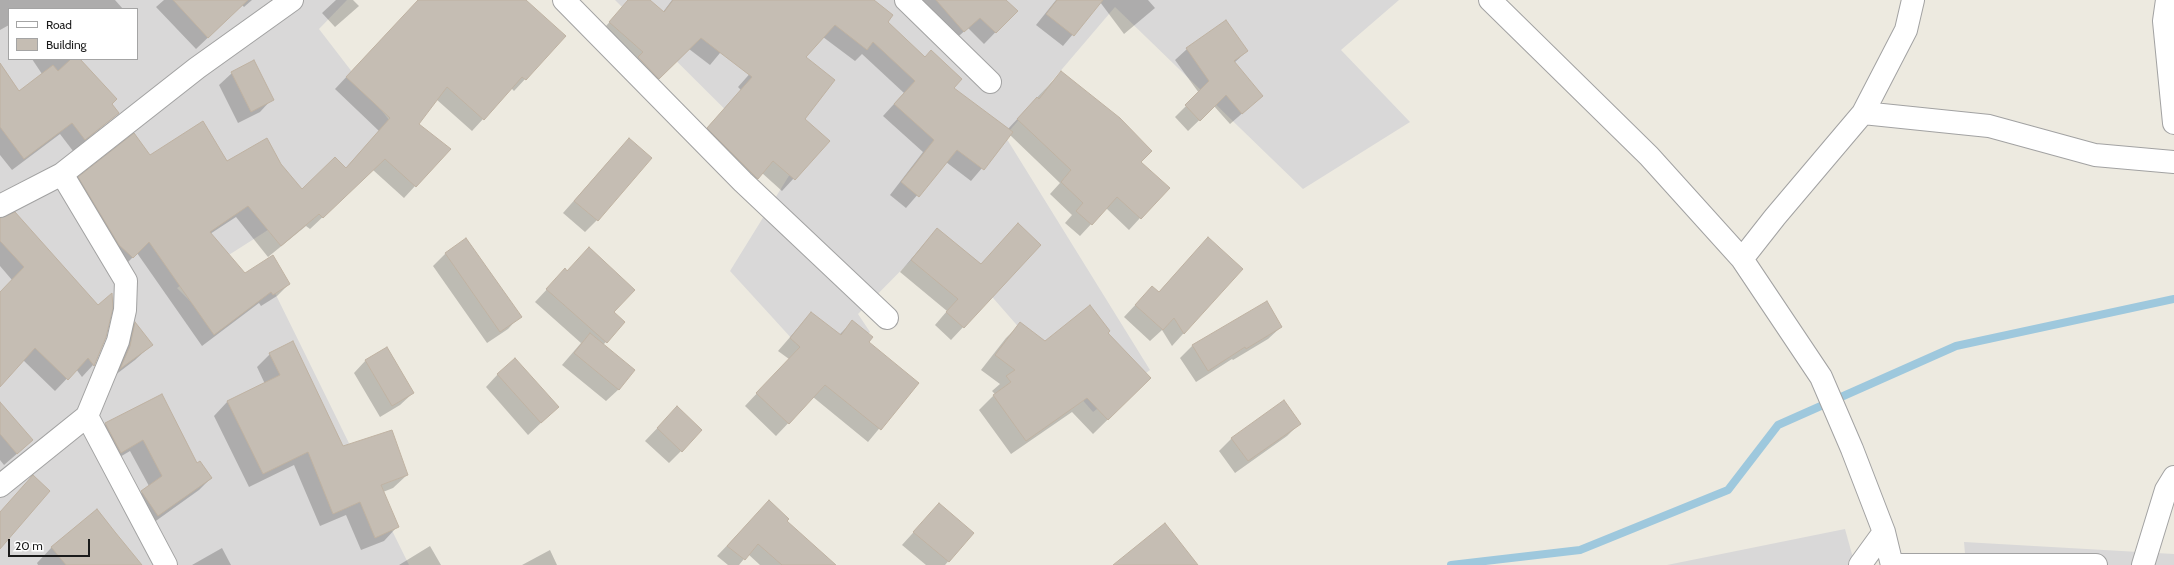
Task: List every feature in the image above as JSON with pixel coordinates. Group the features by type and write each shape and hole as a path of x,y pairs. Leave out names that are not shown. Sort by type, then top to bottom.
{"street":[{"path":"0,206 62,174 197,68 292,0"},
{"path":"564,0 738,176 887,318"},
{"path":"906,0 990,82"},
{"path":"1490,0 1649,156 1742,260 1821,377 1852,449 1884,532 1892,565"},
{"path":"1742,260 1775,217 1863,113 1906,30 1913,0"},
{"path":"2168,14 2174,123"},
{"path":"1863,113 1989,126 2096,155 2174,162"},
{"path":"0,486 87,416 118,341 125,310 126,281 62,174"},
{"path":"87,416 157,561"},
{"path":"2144,565 2166,490 2174,477"},
{"path":"1860,565 1884,532"},
{"path":"1901,565 2096,565"}],"shaded area":[{"path":"0,0 347,0 319,29 406,142 177,288 211,322 273,289 409,565 0,565"},
{"path":"615,0 1399,0 1341,50 1410,122 1303,189 1115,7 1005,136 1150,370 1093,412 937,234 858,314 870,332 825,375 730,271 790,174"},
{"path":"1845,529 1855,565 1667,565"},
{"path":"1964,542 2174,554 2174,565 1966,565"}],"building":[{"path":"173,0 248,0 208,38"},
{"path":"418,0 526,0 566,36 526,80 522,77 484,120 447,87 419,124 451,149 416,187 385,159 323,218 319,214 281,246 248,206 210,232 245,273 273,255 290,284 273,295 271,292 214,335 149,242 133,258 119,245 78,177 134,133 150,155 203,121 227,161 267,138 281,164 302,189 335,157 346,168 390,118 346,77"},
{"path":"628,0 650,0 664,12 673,0 874,0 893,15 888,22 925,57 931,50 962,79 954,88 1013,132 984,170 957,150 919,197 901,182 934,140 894,104 915,81 873,42 867,50 835,25 806,57 835,80 805,119 830,141 795,180 773,161 758,179 707,128 752,77 701,38 659,79 638,57 643,52 609,22"},
{"path":"936,0 1006,0 1018,11 996,33 980,18 964,32"},
{"path":"1057,0 1103,0 1074,36 1046,14"},
{"path":"1226,20 1248,51 1234,61 1263,96 1242,114 1226,95 1200,121 1185,105 1209,81 1186,48"},
{"path":"70,60 81,60 117,99 112,104 119,113 85,140 72,123 24,159 0,127 0,63 19,91 53,65 58,71"},
{"path":"254,60 274,100 251,112 231,72"},
{"path":"1061,71 1120,118 1152,151 1141,162 1170,188 1141,219 1117,197 1092,225 1076,211 1083,203 1061,182 1071,170 1017,119 1037,97 1039,99"},
{"path":"629,138 652,158 598,221 574,201"},
{"path":"15,212 98,305 112,293 113,308 106,337 94,366 88,358 68,380 35,348 0,387 0,292 24,267 0,241 0,218"},
{"path":"1018,223 1041,245 964,328 946,312 958,299 911,260 937,228 981,264"},
{"path":"1208,237 1243,269 1184,334 1174,318 1163,330 1135,305 1152,286 1159,292"},
{"path":"466,238 522,317 500,332 445,253"},
{"path":"589,247 635,290 614,312 625,322 607,343 546,289 565,268 567,271"},
{"path":"1267,301 1282,327 1246,349 1245,347 1208,371 1192,345"},
{"path":"1090,305 1110,331 1108,333 1151,378 1108,420 1087,398 1026,441 993,395 1011,382 1006,376 1015,370 995,355 1020,322 1045,341"},
{"path":"811,312 841,335 852,320 873,337 869,342 919,383 881,430 825,385 789,424 756,393 800,347 790,338"},
{"path":"135,322 153,345 120,369 130,346"},
{"path":"590,333 635,370 619,390 574,353"},
{"path":"293,341 343,446 392,430 408,475 381,485 399,527 375,538 360,502 333,514 308,452 263,474 227,401 280,375 269,353"},
{"path":"387,347 414,393 392,406 365,360"},
{"path":"515,358 559,407 541,423 497,374"},
{"path":"162,394 197,463 200,461 212,478 158,516 141,491 162,476 143,440 121,453 105,423"},
{"path":"1284,400 1301,424 1248,461 1231,438"},
{"path":"0,402 33,440 17,454 0,434"},
{"path":"677,406 702,430 682,452 657,428"},
{"path":"33,475 50,491 0,549 0,512"},
{"path":"769,500 789,519 787,521 836,565 782,565 758,544 745,560 727,546"},
{"path":"939,503 974,533 949,562 913,532"},
{"path":"97,509 142,565 66,565 51,547"},
{"path":"1165,523 1198,565 1113,565"}],"waterway":[{"path":"1451,565 1580,550 1728,490 1778,425 1956,346 2174,299"}]}
